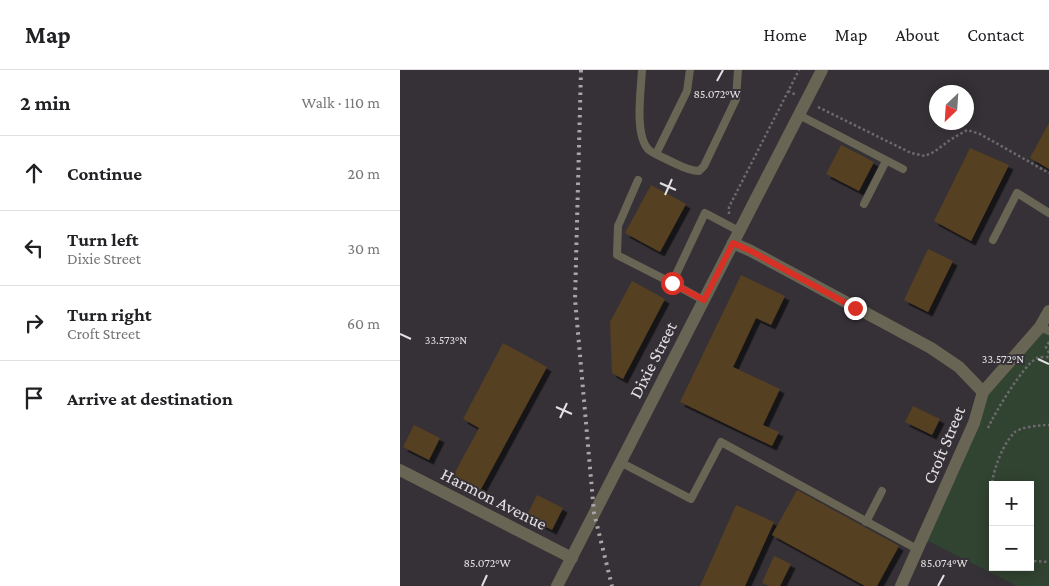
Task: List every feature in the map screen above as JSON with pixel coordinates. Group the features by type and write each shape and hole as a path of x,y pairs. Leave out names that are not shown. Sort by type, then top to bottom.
{"street":[{"name":"Dixie Street","path":"558,586 822,70"},
{"name":"Croft Street","path":"733,243 931,348 959,367 983,392 974,423 900,586"},
{"path":"983,392 1045,329 1049,311"},
{"name":"Harmon Avenue","path":"400,470 572,558"}],"lane":[{"path":"642,70 640,128 642,141 656,154 692,171 699,171 704,166 736,99 738,70"},
{"path":"656,154 687,91 690,70"},
{"path":"799,115 903,169"},
{"path":"864,204 886,161"},
{"path":"638,180 618,226 617,255 704,300"},
{"path":"993,240 1017,193 1049,213"},
{"path":"672,283 705,213 739,231"},
{"path":"620,462 691,499 721,442 917,549"},
{"path":"866,522 882,491"}],"path":[{"path":"728,219 729,207 799,70"},
{"path":"788,91 911,153 925,156 967,130 980,134 1049,173"},
{"path":"985,434 993,417 1025,368 1037,358 1049,355 1046,347 1049,342"},
{"path":"992,481 1002,450 1016,431 1049,425"},
{"path":"1034,561 1049,562"}],"green space":[{"path":"1040,327 1049,332 1049,586 1017,586 922,538 983,392"}],"building":[{"path":"1049,123 1049,169 1030,158"},
{"path":"841,145 874,162 859,191 826,174"},
{"path":"970,148 1009,165 971,241 934,221"},
{"path":"651,185 686,204 660,252 625,233"},
{"path":"928,249 953,261 928,312 904,300"},
{"path":"741,275 785,296 771,325 756,318 733,367 780,389 763,425 779,432 772,446 680,402"},
{"path":"632,281 665,299 623,379 612,373 610,322"},
{"path":"503,343 547,367 480,491 453,476 479,428 463,419"},
{"path":"913,406 940,419 932,435 905,422"},
{"path":"414,425 440,438 429,460 403,447"},
{"path":"797,490 899,546 877,586 865,586 772,535"},
{"path":"537,495 563,508 552,530 526,517"},
{"path":"736,505 774,522 745,586 700,586"},
{"path":"774,556 791,564 780,586 769,586 762,583"}],"railway":[{"path":"581,70 575,299 594,513 612,586"}],"route":[{"path":"672,283 704,300 733,243 855,308"}]}
